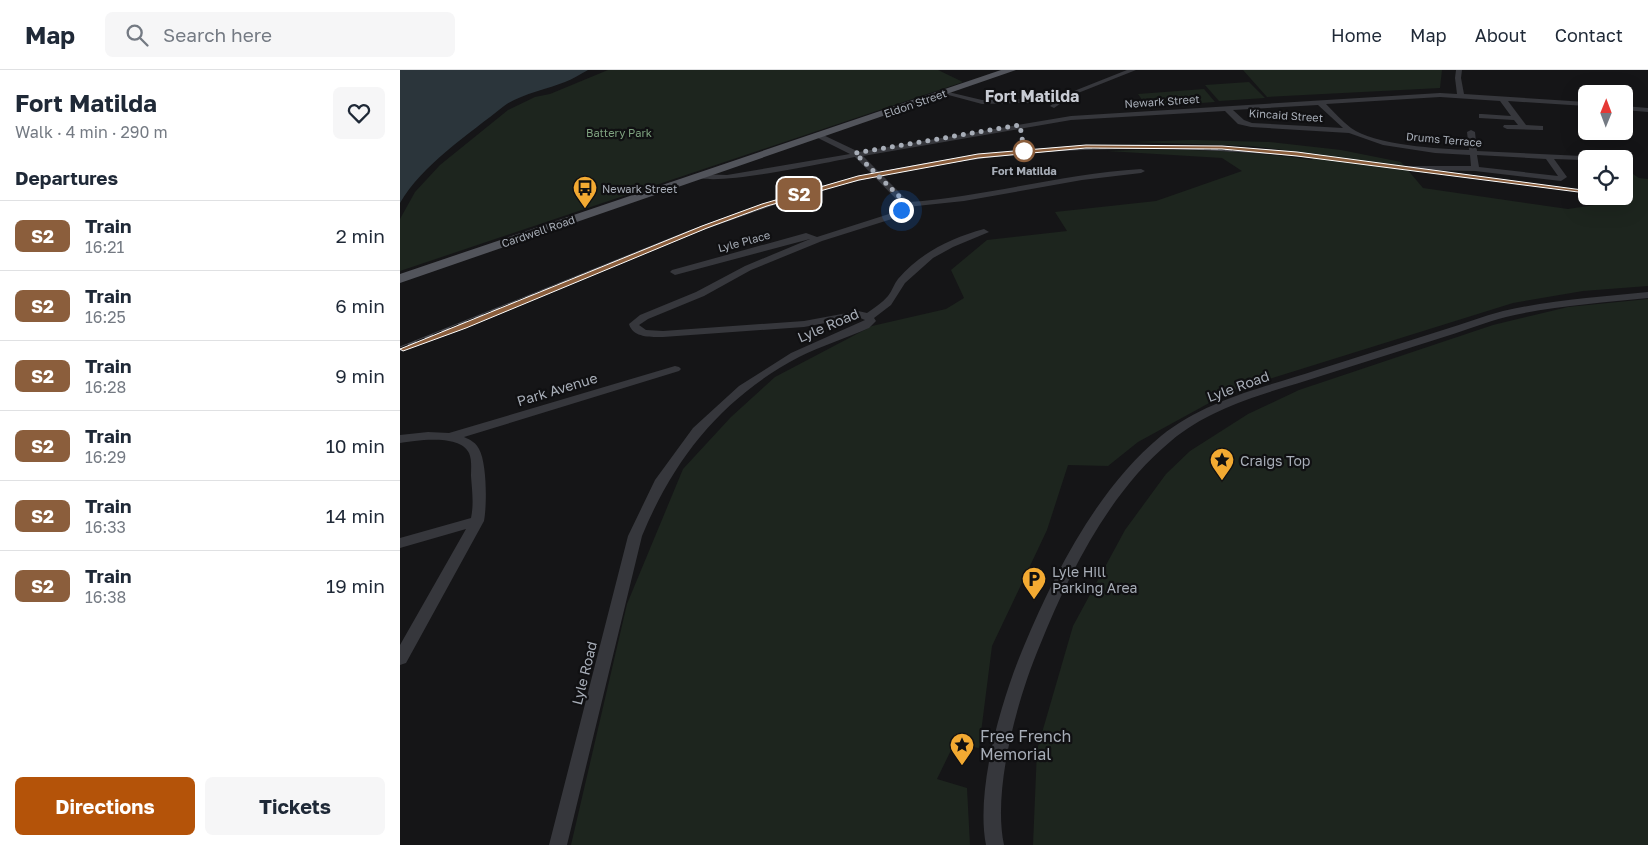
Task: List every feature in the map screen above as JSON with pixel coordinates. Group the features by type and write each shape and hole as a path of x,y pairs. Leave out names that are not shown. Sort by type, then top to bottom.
{"main road":[{"name":"Eldon Street","path":"819,135 1011,70"},
{"name":"Cardwell Road","path":"400,278 819,135"}],"street":[{"path":"944,93 982,102 1059,100 1133,70"},
{"path":"1459,70 1458,78 1461,96"},
{"name":"Newark Street","path":"699,176 727,177 1046,120 1318,102 1461,96 1578,103"},
{"path":"1502,98 1523,127"},
{"path":"1046,120 1051,108 1059,100"},
{"name":"Drums Terrace","path":"1318,102 1350,131 1368,139 1401,147 1474,153 1578,158"},
{"name":"Kincaid Street","path":"1227,108 1240,122 1251,125 1350,131"},
{"path":"1633,109 1648,110"},
{"path":"1482,116 1516,118"},
{"path":"1507,127 1540,128"},
{"path":"1471,132 1475,169"},
{"path":"819,135 855,153 904,201 905,205 964,200 1067,178 1141,171"},
{"path":"1412,168 1475,169 1561,179 1563,177 1549,156"},
{"name":"Newark Street","path":"718,170 730,174 742,173"},
{"name":"Lyle Road","path":"558,845 635,536 654,492 696,431 727,401 780,363 865,326 871,321 869,317 858,314 804,324 663,334 644,333 635,328 638,320 700,294 741,272 819,239 892,216 905,205"},
{"path":"869,317 892,298 900,282 923,260 960,238 984,232"},
{"name":"Lyle Place","path":"675,272 806,236 819,239"},
{"name":"Lyle Road","path":"995,845 994,778 1000,740 1035,639 1079,547 1134,472 1165,439 1215,408 1479,321 1552,305 1648,295"},
{"name":"Park Avenue","path":"448,437 675,369"},
{"path":"400,439 428,436 448,437 467,442 476,454 481,502 477,521 400,659"},
{"path":"400,543 477,521"}],"green space":[{"name":"Battery Park","path":"608,70 938,70 963,82 400,271 400,219 415,192 440,165 508,110 535,97 550,94"},
{"path":"1243,70 1442,70 1440,88 1267,97"},
{"path":"1249,82 1265,98 1219,101 1205,85"},
{"path":"1204,89 1215,102 1147,107 1138,94"},
{"path":"1193,140 1269,142 1341,150 1401,162 1423,188 1568,209 1595,205 1633,205 1633,174 1639,178 1648,179 1648,286 1583,291 1513,303 1231,391 1138,442 1108,466 1068,465 1047,530 992,646 979,748 954,744 937,779 967,788 970,845 571,845 627,604 683,469 731,417 775,377 872,326 946,309 964,298 951,270 987,240 1067,231 1055,212 1156,201 1242,171 1222,158 1107,151 1210,151 1312,160 1316,154 1251,146 1132,142"},
{"path":"1648,299 1648,845 1033,845 1037,750 1073,626 1125,530 1166,474 1190,451 1248,414 1299,390 1493,325 1568,307"}],"shaded area":[{"path":"400,70 588,70 568,81 525,95 504,106 433,163 409,189 400,203"}],"railway":[{"path":"789,197 920,166 984,156 1049,150 1113,147 1178,147 1312,156"},
{"path":"400,349 691,232 793,196"}],"train":[{"name":"S2","path":"400,349 463,326 704,227 765,205 858,178 978,156 1086,146 1145,145 1261,150 1578,190"}],"place":[{"name":"Fort Matilda","path":"1024,151"},
{"name":"Newark Street","path":"585,209"},
{"name":"Craigs Top","path":"1222,481"},
{"name":"Lyle Hill Parking Area","path":"1034,600"},
{"name":"Free French Memorial","path":"962,766"}],"district":[{"name":"Fort Matilda","path":"1032,96"}],"route":[{"path":"901,210 905,205 904,201 855,153 1020,125 1024,151"}]}
